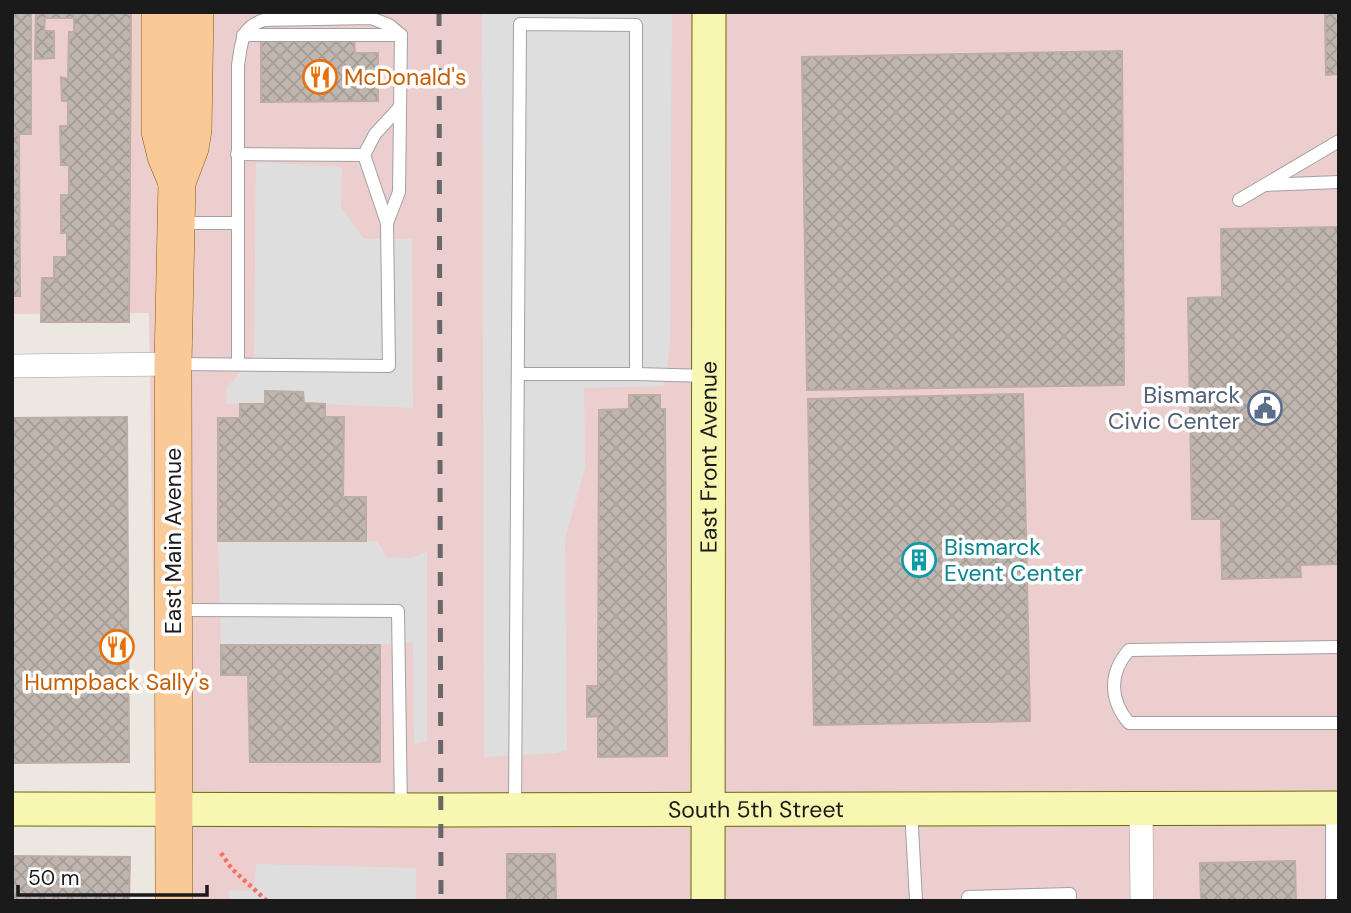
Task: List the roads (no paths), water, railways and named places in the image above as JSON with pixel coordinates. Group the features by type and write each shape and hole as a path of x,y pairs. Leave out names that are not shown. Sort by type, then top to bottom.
{"main road":[{"name":"East Main Avenue","path":"160,12 161,140 177,182"},
{"name":"East Main Avenue","path":"174,901 173,364 176,223 177,182 192,140 195,12"}],"street":[{"name":"East Front Avenue","path":"708,901 709,12"},
{"path":"12,366 173,364"},
{"name":"South 5th Street","path":"12,809 1335,808"},
{"path":"1142,809 1142,901"}],"lane":[{"path":"238,364 237,65 243,35 251,24 264,20 371,18 389,25 401,35 399,192 387,223"},
{"path":"515,810 520,24 636,25 636,374"},
{"path":"173,364 389,366 387,223 364,155 375,134 399,108"},
{"path":"1239,200 1339,141"},
{"path":"237,154 364,155"},
{"path":"1263,186 1339,182"},
{"path":"176,223 238,223"},
{"path":"518,374 709,376"},
{"path":"173,610 398,611 401,810"},
{"path":"1339,648 1129,650 1115,670 1115,702 1129,723 1339,723"},
{"path":"1332,901 1335,808"},
{"path":"911,809 916,901"},
{"path":"968,897 1070,894 1070,901"}],"railway":[{"path":"439,12 441,901"}],"place":[{"name":"McDonald's","path":"320,77"},
{"name":"Bismarck Civic Center","path":"1265,408"},
{"name":"Bismarck Event Center","path":"919,560"},
{"name":"Humpback Sally's","path":"117,647"}]}
